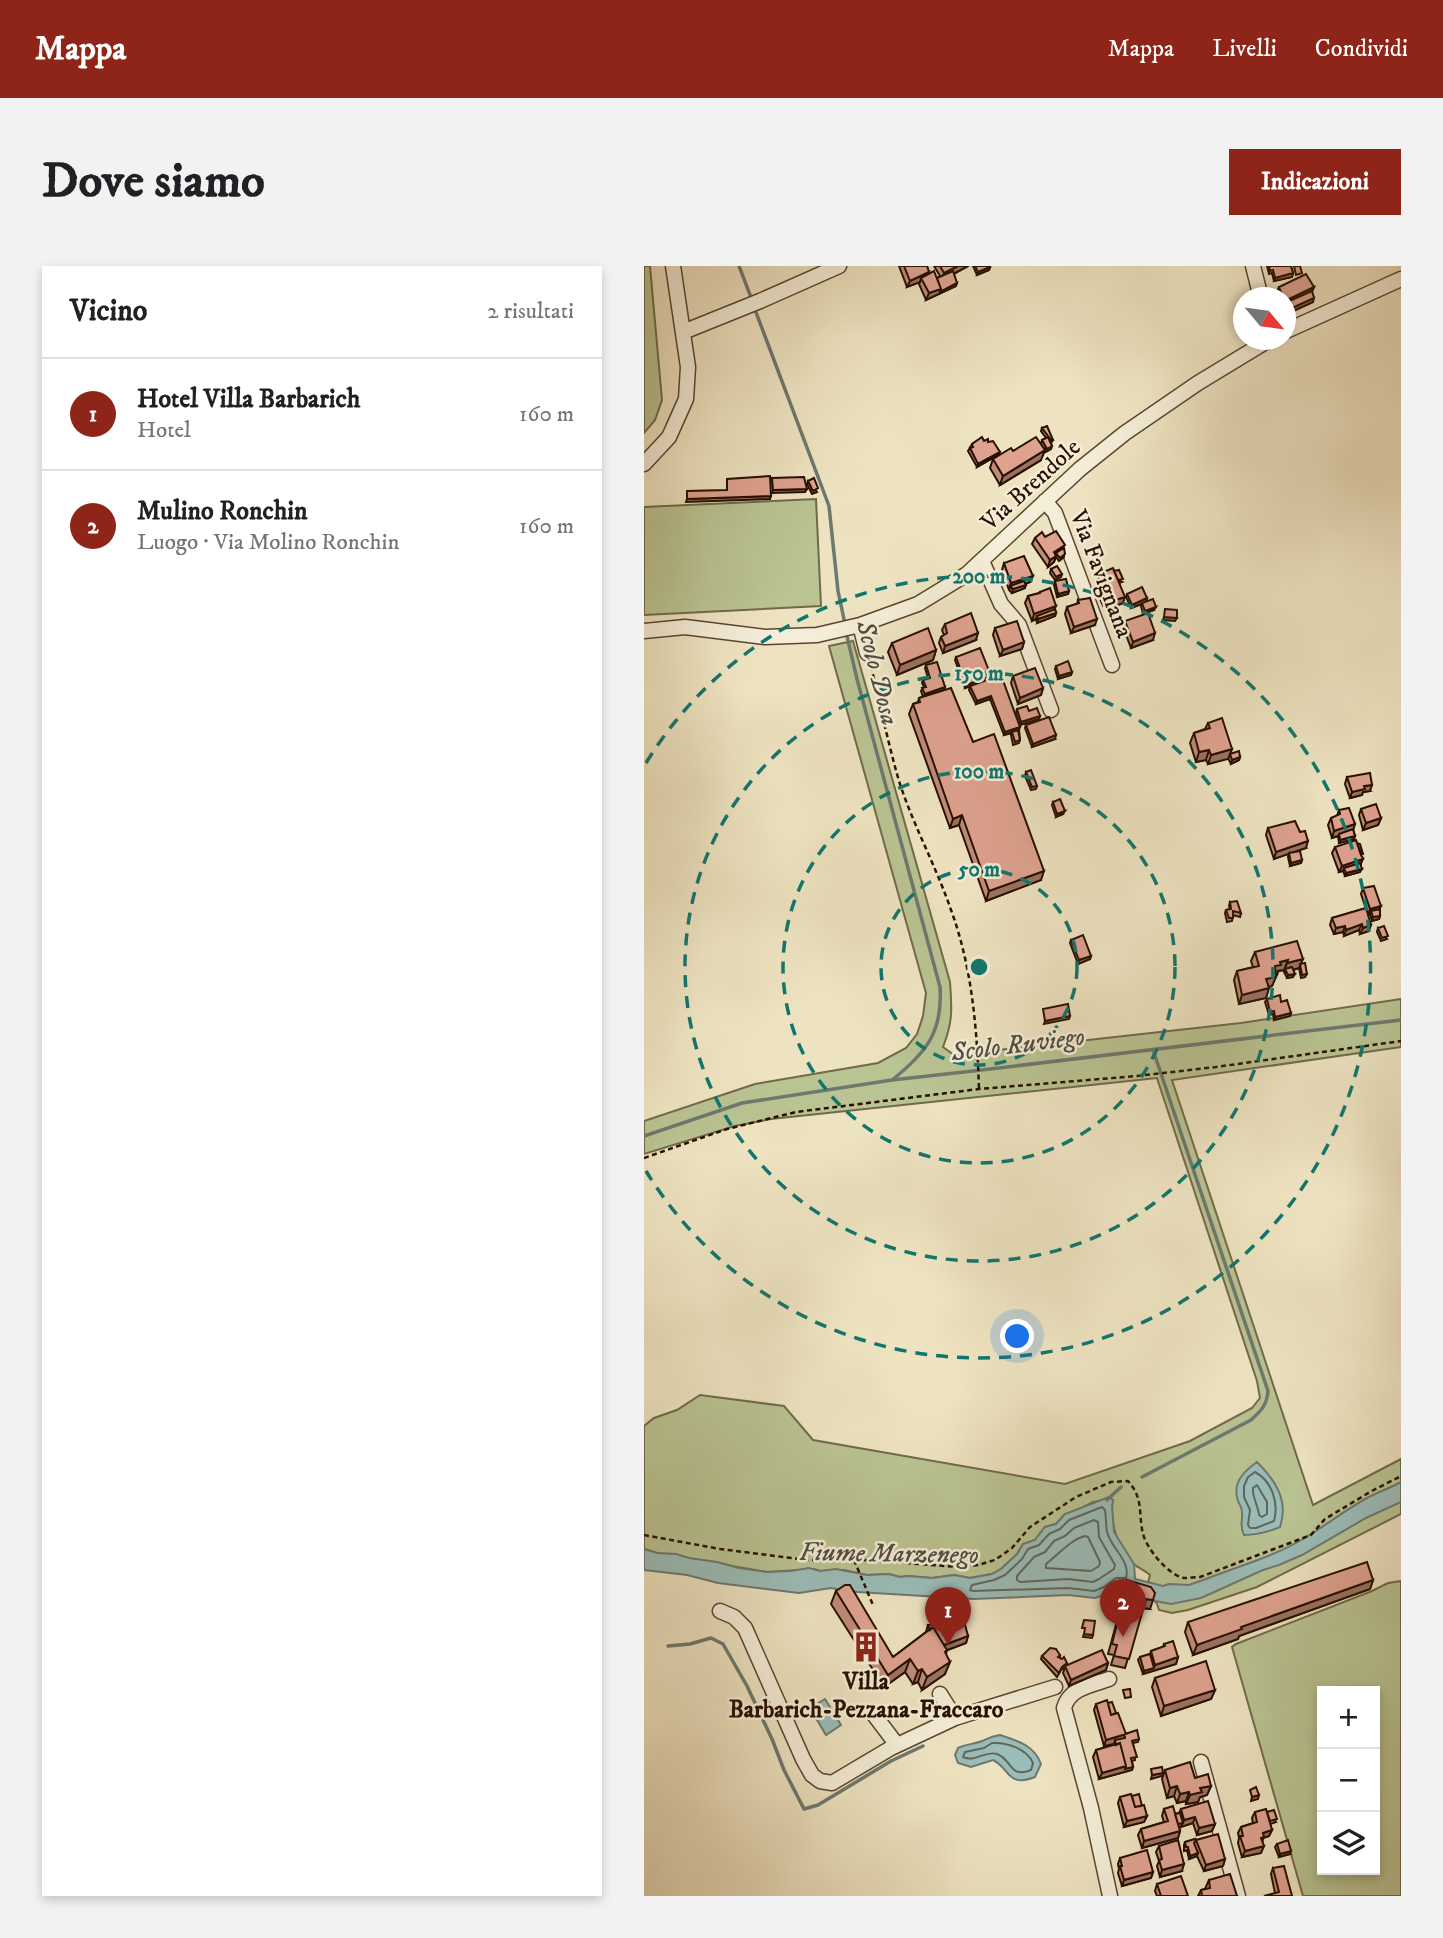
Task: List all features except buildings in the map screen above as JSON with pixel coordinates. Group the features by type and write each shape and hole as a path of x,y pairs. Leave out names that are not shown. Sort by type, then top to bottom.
{"street":[{"path":"644,464 669,437 686,398 688,367 673,266"},
{"path":"683,332 839,266"},
{"path":"1253,266 1258,287"},
{"path":"1296,326 1401,279"},
{"name":"Via Brendole","path":"644,631 685,626 765,637 817,635 849,628 918,604 982,561 1080,469 1125,433 1252,350"},
{"name":"Via Favignana","path":"1045,502 1055,513 1112,665"},
{"path":"982,561 1001,604 1019,625 1051,710"},
{"path":"849,628 867,653"},
{"path":"720,1611 734,1617 745,1628 803,1759 812,1775 820,1782 832,1783 897,1745 955,1718 1055,1687"},
{"path":"1109,1679 1074,1692 1064,1708 1091,1808 1110,1896"},
{"path":"940,1694 955,1718"},
{"path":"872,1712 897,1745"},
{"path":"1201,1762 1238,1896"}],"path":[{"path":"867,653 899,780 914,823 952,911 966,961 975,1013 979,1089"},
{"path":"644,1158 727,1129 796,1112 979,1089 1170,1072 1401,1041"},
{"path":"644,1535 807,1560 854,1560 959,1567 978,1565 995,1560 1012,1548 1030,1527 1076,1497 1111,1482 1128,1481 1139,1498 1143,1536 1154,1555 1170,1573 1185,1578 1200,1577 1311,1535 1325,1519 1401,1476"},
{"path":"854,1560 873,1605"}],"green space":[{"path":"644,266 650,266 662,400 655,420 644,433"},
{"path":"816,499 821,606 644,615 644,507"},
{"path":"853,641 950,982 951,1015 943,1047 954,1055 1241,1023 1401,999 1401,1047 1172,1080 1313,1505 1401,1459 1401,1514 1257,1587 1172,1613 1159,1610 1146,1590 1150,1575 1135,1565 1124,1552 1112,1517 1113,1500 1093,1502 1065,1514 1056,1524 1045,1527 1035,1540 1023,1544 1017,1554 1001,1569 992,1574 970,1578 954,1575 932,1578 900,1577 814,1569 767,1572 644,1549 644,1426 654,1418 677,1410 700,1395 784,1406 813,1440 1065,1484 1190,1441 1252,1408 1260,1398 1257,1381 1157,1078 771,1119 735,1126 644,1154 644,1121 755,1084 878,1063 906,1048 917,1034 926,993 829,646"},
{"path":"1401,1581 1401,1896 1303,1896 1232,1647 1388,1583"}],"water":[{"path":"1257,1462 1279,1491 1282,1517 1280,1527 1263,1533 1244,1535 1241,1526 1242,1510 1236,1489 1243,1474"},
{"path":"1401,1482 1401,1502 1366,1518 1302,1555 1201,1598 1171,1604 1155,1601 1144,1593 1119,1584 1107,1594 1095,1598 1068,1595 974,1599 831,1588 799,1593 644,1570 644,1549 767,1572 809,1568 820,1571 836,1569 867,1575 932,1578 954,1575 970,1578 992,1574 1001,1569 1017,1554 1023,1544 1035,1540 1045,1527 1056,1524 1065,1514 1109,1497 1113,1500 1114,1532 1134,1564 1135,1579 1163,1586 1189,1585 1291,1545 1371,1496"},
{"path":"825,1699 841,1725 826,1735 810,1708"},
{"path":"1000,1735 1025,1745 1034,1752 1041,1764 1035,1777 1026,1780 1014,1779 993,1760 971,1767 958,1763 955,1755 958,1748"}],"waterway":[{"name":"Scolo Dosa","path":"739,266 752,300"},
{"name":"Scolo Dosa","path":"754,307 829,506 838,591 845,624"},
{"name":"Scolo Dosa","path":"846,632 940,987 939,1017 930,1040 923,1051 892,1080"},
{"name":"Scolo Ruviego","path":"644,1136 742,1103 892,1080 1401,1020"},
{"path":"1142,1477 1251,1420 1263,1407 1268,1391 1153,1050"},
{"path":"1107,1500 1121,1487"},
{"path":"668,1646 711,1638 723,1644 747,1686 804,1809 818,1805 891,1761 923,1746"}],"place":[{"name":"Mulino Ronchin","path":"1123,1637"},
{"name":"Hotel Villa Barbarich","path":"948,1645"},
{"name":"Villa Barbarich-Pezzana-Fraccaro","path":"866,1647"}],"water label":[{"name":"Fiume Marzenego","path":"889,1554"}]}
